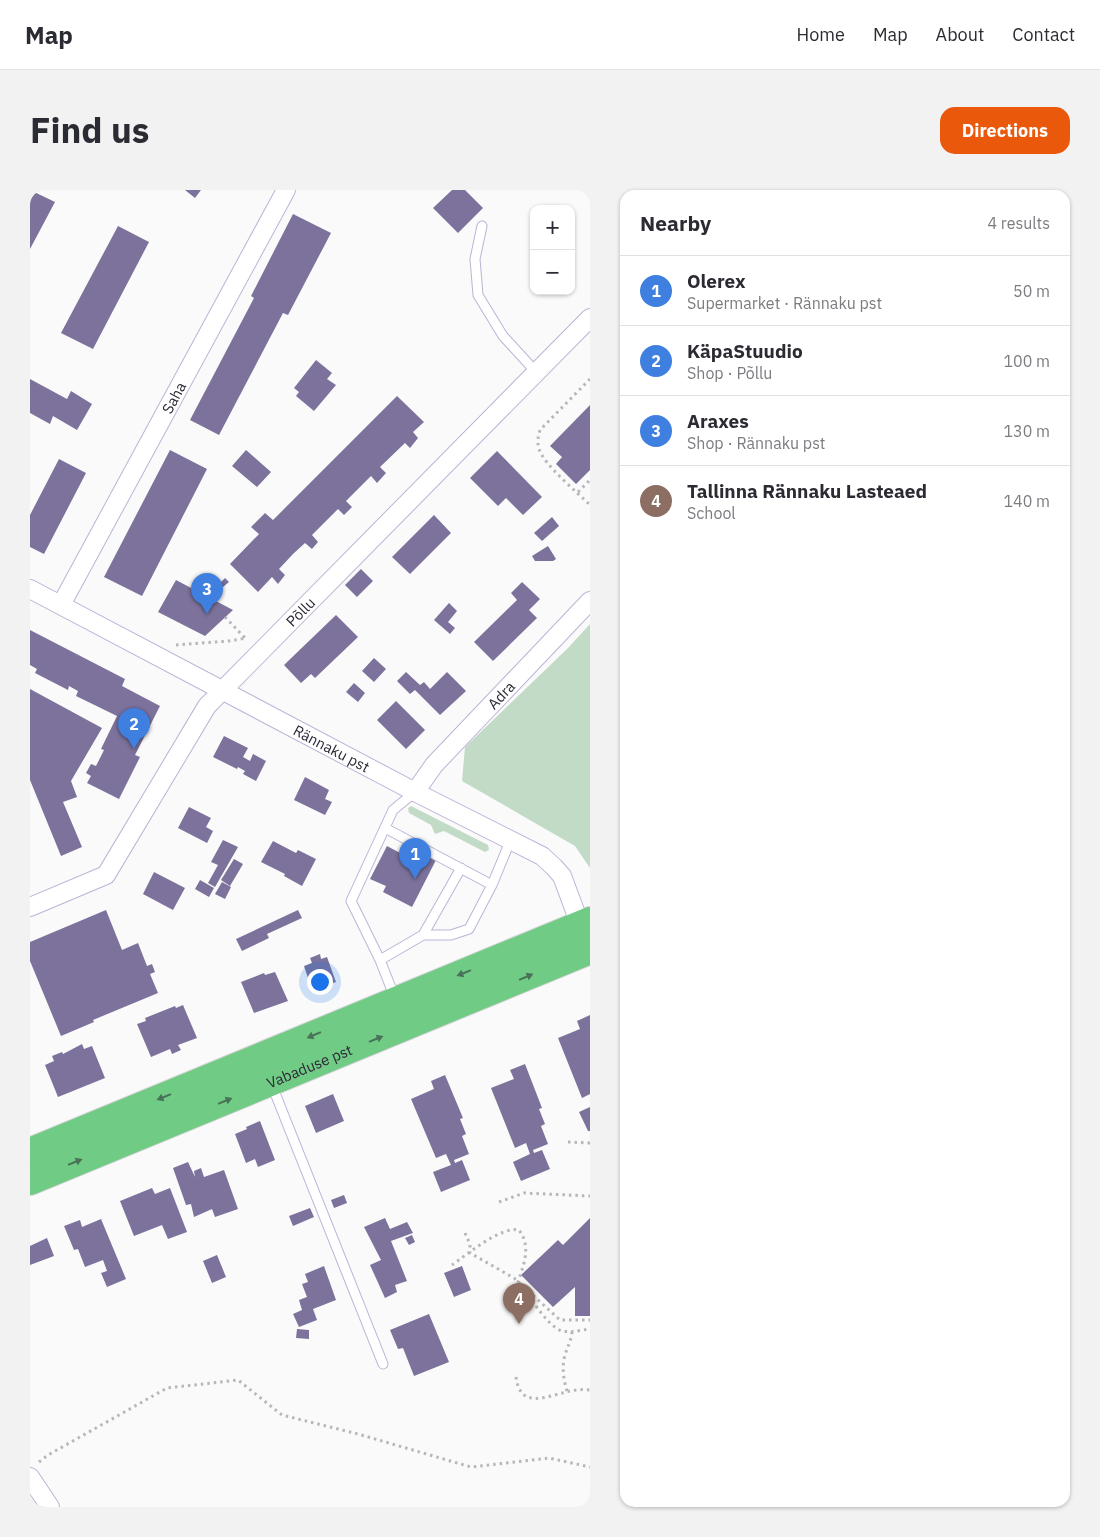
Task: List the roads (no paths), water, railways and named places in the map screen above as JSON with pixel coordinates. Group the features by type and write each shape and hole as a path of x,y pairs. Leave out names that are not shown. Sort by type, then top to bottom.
{"highway":[{"name":"Vabaduse pst","path":"30,1181 265,1070 396,1001 587,936"},
{"name":"Vabaduse pst","path":"30,1152 265,1070 587,936"}],"street":[{"name":"Saha","path":"61,605 286,190"},
{"name":"Põllu","path":"30,907 106,875 208,706 590,318"},
{"name":"Rännaku pst","path":"30,588 415,792 542,856 562,876 587,936"},
{"name":"Adra","path":"415,792 434,765 590,601"},
{"path":"33,1470 50,1507"}],"lane":[{"path":"482,226 475,259 478,295 503,336 536,372"},
{"path":"396,1001 380,960 351,902 394,810 415,792"},
{"path":"385,828 492,884"},
{"path":"380,960 423,935 451,935 469,929 492,884 511,839"},
{"path":"423,935 461,868"},
{"path":"265,1070 383,1364"}],"place":[{"name":"Araxes","path":"207,614"},
{"name":"KäpaStuudio","path":"134,749"},
{"name":"Olerex","path":"415,879"},
{"name":"Tallinna Rännaku Lasteaed","path":"519,1324"}]}
